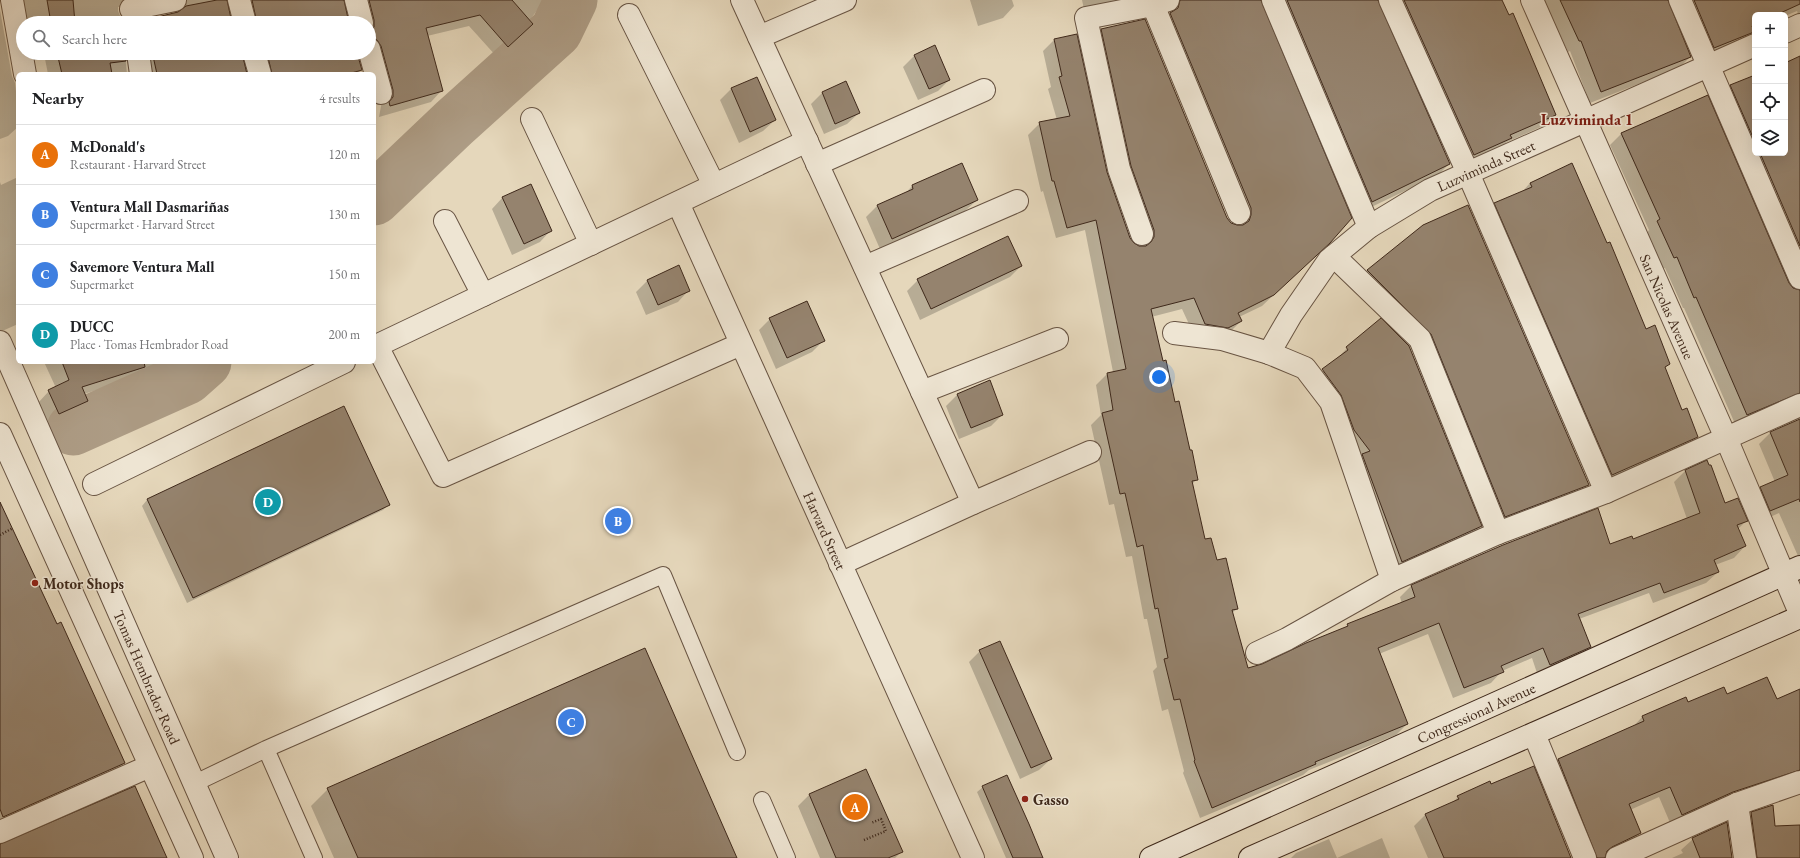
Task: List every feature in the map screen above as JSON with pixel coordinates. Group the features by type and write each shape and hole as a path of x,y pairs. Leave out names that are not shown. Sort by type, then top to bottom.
{"street":[{"path":"12,0 16,23"},
{"path":"132,11 175,0"},
{"path":"239,0 243,16"},
{"path":"356,0 360,16"},
{"path":"742,0 973,503"},
{"path":"759,37 845,0"},
{"path":"1273,0 1369,227"},
{"path":"1390,0 1468,173 1606,492"},
{"name":"San Nicolas Avenue","path":"1532,0 1726,438 1792,571 1800,613"},
{"path":"1680,0 1710,66 1800,278"},
{"path":"1142,234 1119,169 1086,18 1161,3 1239,213"},
{"path":"629,15 714,185"},
{"path":"1788,31 1800,25"},
{"name":"Luzviminda Street","path":"1269,353 1295,308 1329,260 1369,227 1430,190 1752,46"},
{"path":"23,60 25,72"},
{"path":"139,60 141,72"},
{"path":"256,60 259,72"},
{"path":"372,60 375,72"},
{"path":"376,75 381,93"},
{"path":"818,164 984,90"},
{"path":"532,119 591,244"},
{"path":"742,344 442,476 376,346 807,141"},
{"path":"865,267 1017,201"},
{"name":"Harvard Street","path":"678,203 973,858"},
{"path":"445,221 483,295"},
{"path":"1334,256 1420,339 1498,533"},
{"path":"1174,332 1222,339 1269,353 1305,368 1331,402 1392,580"},
{"path":"922,392 1057,339"},
{"name":"Tomas Hembrador Road","path":"0,342 193,784 227,858"},
{"path":"94,484 340,364"},
{"path":"1257,653 1287,639 1392,580 1498,533 1606,492 1800,405"},
{"path":"0,434 192,858"},
{"path":"840,564 973,503 1090,452"},
{"name":"Congressional Avenue","path":"1151,858 1792,571"},
{"path":"1250,858 1534,734 1612,698 1800,617"},
{"path":"1534,734 1585,858"},
{"path":"0,832 150,766"},
{"path":"1618,858 1737,804 1800,782"},
{"path":"1737,804 1745,858"}],"lane":[{"path":"193,784 266,749 663,575 737,752"},
{"path":"266,749 314,858"},
{"path":"762,800 787,858"}],"path":[{"path":"864,840 886,830 881,819 871,823"}],"building":[{"path":"47,0 73,0 74,16 50,16"},
{"path":"217,0 227,0 230,16 162,16 178,12 186,6"},
{"path":"252,0 344,0 347,16 255,16"},
{"path":"369,0 512,0 533,24 508,47 480,15 426,28 443,91 390,106 389,102 393,97 393,90 381,46 376,40 376,16 373,16"},
{"path":"1180,0 1261,0 1352,218 1330,243 1274,295 1238,313 1242,321 1228,328 1205,324 1194,298 1151,309 1163,361 1166,360 1175,402 1179,401 1190,450 1192,450 1198,480 1192,481 1205,539 1211,538 1217,560 1226,558 1238,609 1232,610 1248,668 1262,664 1306,643 1348,626 1347,624 1415,597 1411,585 1503,545 1598,508 1610,544 1632,536 1633,539 1700,513 1685,470 1707,460 1709,465 1711,465 1725,503 1738,498 1748,521 1737,525 1746,546 1714,560 1719,572 1664,593 1660,583 1578,614 1591,647 1550,665 1543,648 1501,666 1504,672 1464,688 1439,623 1378,648 1408,724 1315,762 1316,764 1212,808 1194,761 1180,699 1174,700 1164,659 1168,658 1158,608 1155,609 1143,545 1137,547 1125,493 1120,494 1102,413 1113,410 1107,373 1126,369 1096,220 1067,228 1054,181 1052,181 1039,122 1070,116 1059,77 1062,76 1054,39 1077,34 1107,172 1130,238 1139,246 1146,246 1151,242 1154,237 1154,230 1131,166 1101,29 1145,19 1227,218 1231,223 1237,225 1243,225 1249,221 1251,208 1170,13 1178,8"},
{"path":"1287,0 1378,0 1450,164 1372,202"},
{"path":"1404,0 1502,0 1509,15 1513,13 1556,115 1510,135 1512,138 1474,155"},
{"path":"1560,0 1668,0 1691,57 1601,92 1581,41 1579,41"},
{"path":"1694,0 1800,0 1800,4 1783,12 1752,12 1752,33 1714,48"},
{"path":"935,45 950,80 929,89 914,55"},
{"path":"1800,56 1800,246 1761,156 1788,156 1788,62"},
{"path":"59,60 126,60 110,63 112,72 62,72"},
{"path":"154,60 244,60 247,72 157,72"},
{"path":"269,60 359,60 362,70 355,72 272,72"},
{"path":"1752,76 1752,135 1730,85"},
{"path":"757,77 776,120 750,132 731,88"},
{"path":"846,81 860,113 835,124 822,92"},
{"path":"1708,95 1789,283 1793,288 1800,290 1800,393 1747,415 1696,297 1694,298 1677,257 1674,258 1657,221 1660,219 1621,133"},
{"path":"962,163 978,200 892,239 877,205 913,189 912,185"},
{"path":"1572,163 1607,243 1610,242 1646,329 1655,325 1670,364 1665,367 1682,410 1687,408 1698,437 1612,475 1494,203 1532,187 1530,183"},
{"path":"531,184 552,231 524,244 502,197"},
{"path":"1468,205 1589,485 1505,517 1431,334 1367,270 1423,225"},
{"path":"1008,236 1022,266 931,309 917,279"},
{"path":"679,265 690,291 658,305 647,280"},
{"path":"807,301 825,341 787,358 769,318"},
{"path":"1381,318 1409,346 1482,526 1402,562 1362,454 1370,451 1354,430 1341,395 1322,369 1348,350 1346,347"},
{"path":"63,364 144,364 145,367 82,387 88,401 59,414 48,390 69,380"},
{"path":"990,380 1003,415 971,428 957,394"},
{"path":"344,406 390,505 193,598 147,499"},
{"path":"1800,419 1800,502 1799,499 1770,511 1760,487 1788,475 1770,432"},
{"path":"0,502 57,624 61,622 125,763 3,817 0,809"},
{"path":"1000,641 1052,759 1031,768 979,650"},
{"path":"645,648 737,858 358,858 327,788"},
{"path":"1767,677 1777,699 1800,689 1800,770 1733,792 1682,815 1670,787 1629,804 1641,833 1612,847 1607,851 1605,858 1597,858 1558,759 1644,721 1642,716 1686,697 1688,702 1724,687 1727,694"},
{"path":"1534,766 1571,858 1444,858 1425,814 1459,799 1457,796 1490,781 1491,784"},
{"path":"866,769 903,852 888,858 836,858 809,794"},
{"path":"1007,775 1043,858 1013,858 982,786"},
{"path":"135,786 167,858 0,858 0,844"},
{"path":"1773,805 1775,826 1800,825 1800,858 1757,858 1751,812"},
{"path":"1727,822 1732,858 1700,858 1692,838"}],"waterway":[{"path":"376,197 454,123 556,31 571,0"},
{"path":"73,429 187,378 203,364"}],"place":[{"name":"DUCC","path":"268,502"},
{"name":"Ventura Mall Dasmariñas","path":"618,521"},
{"name":"Motor Shops","path":"35,583"},
{"name":"Savemore Ventura Mall","path":"571,722"},
{"name":"Gasso","path":"1025,799"},
{"name":"McDonald's","path":"855,807"}],"district":[{"name":"Luzviminda 1","path":"1587,119"}]}
